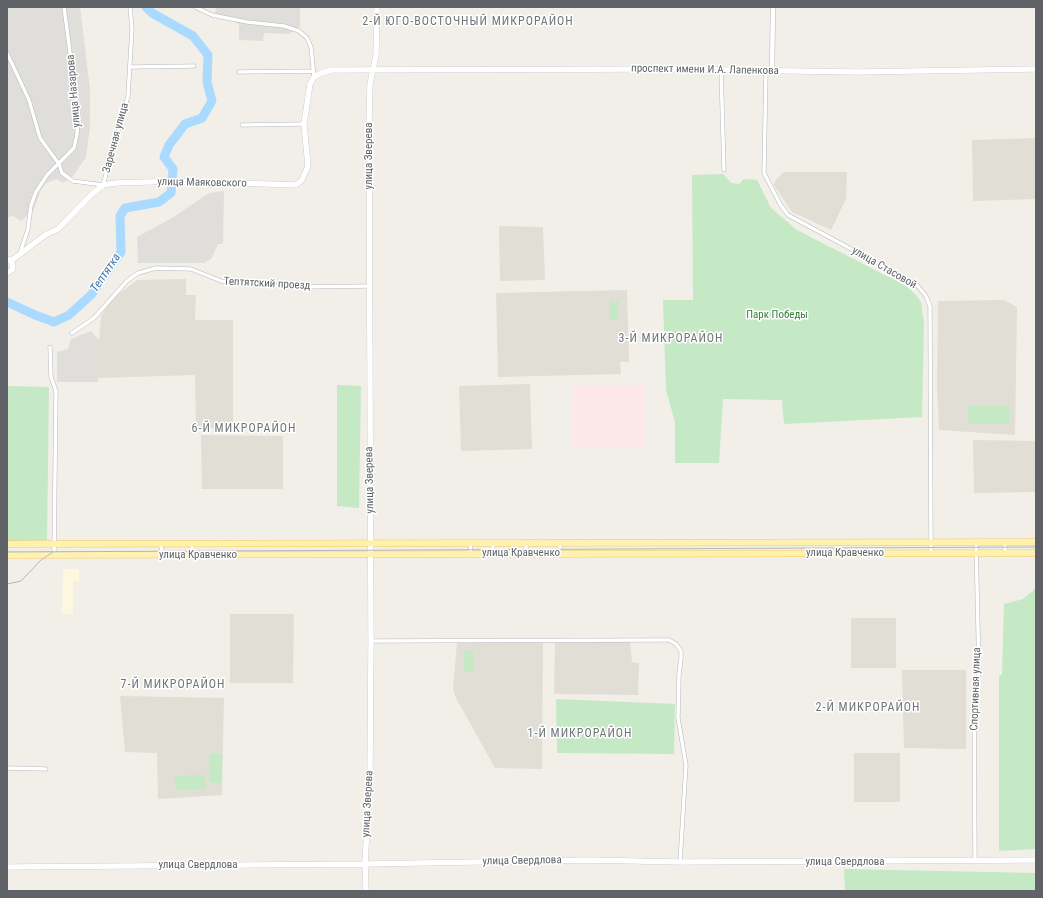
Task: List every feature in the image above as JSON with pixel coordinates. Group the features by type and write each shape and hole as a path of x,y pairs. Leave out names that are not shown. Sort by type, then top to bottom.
{"main road":[{"name":"улица Зверева","path":"366,891 365,864 370,774 371,641 369,123 370,84 376,56 377,7"},
{"name":"проспект имени И.А. Лапенкова","path":"314,77 331,70 373,69 769,71 1036,69"},
{"path":"304,124 308,93 314,77"},
{"name":"улица Маяковского","path":"103,185 116,183 179,181 290,186 300,182 308,166 304,124"},
{"name":"Заречная улица","path":"9,260 20,254 45,235 58,229 92,194 103,185"},
{"path":"7,273 12,270 13,266 9,260"},
{"name":"улица Кравченко","path":"7,555 192,555 322,549 371,543 1036,542"},
{"name":"улица Кравченко","path":"7,544 54,546 192,545 322,549 371,554 1036,553"},
{"name":"улица Свердлова","path":"7,867 365,864 588,860 680,862 1036,860"}],"street":[{"name":"улица Назарова","path":"20,254 28,229 31,205 36,192 47,175 74,148 78,127 78,113 64,7"},
{"name":"Заречная улица","path":"103,185 128,96 131,67 132,29 130,7"},
{"path":"195,7 212,15 248,22 284,26 299,31 307,38 311,47 314,77"},
{"path":"769,71 773,7"},
{"path":"7,53 29,100 40,138 59,164 62,173 73,181 103,185"},
{"path":"131,67 194,66"},
{"path":"721,70 724,170"},
{"path":"238,72 313,71"},
{"name":"улица Стасовой","path":"769,71 764,173 780,204 788,215 916,284 926,296 930,306 931,552"},
{"path":"242,125 304,124"},
{"name":"Тептятский проезд","path":"72,333 94,318 127,281 138,273 156,268 191,269 221,282 236,284 370,286"},
{"path":"50,347 51,377 56,392 54,555"},
{"path":"593,542 593,553"},
{"path":"819,542 819,553"},
{"name":"Спортивная улица","path":"976,542 979,673 974,699 976,861"},
{"path":"1005,542 1005,553"},
{"path":"470,543 470,553"},
{"path":"493,543 493,553"},
{"path":"526,543 526,553"},
{"path":"560,543 560,553"},
{"path":"625,543 625,553"},
{"path":"432,544 432,553"},
{"path":"162,545 162,555"},
{"path":"192,545 192,555"},
{"path":"371,641 669,640 676,644 681,651 682,658 679,674 678,718 686,765 680,862"},
{"path":"7,768 46,769"}],"shaded area":[{"path":"7,7 80,7 90,89 90,127 86,157 73,176 63,183 57,179 46,183 40,192 34,209 21,221 13,216 7,217"},
{"path":"216,7 300,7 300,27 289,34 264,33 263,41 239,40 239,24 215,14"},
{"path":"1036,138 1036,199 973,201 972,140"},
{"path":"784,172 847,172 846,199 831,230 792,212 774,185 776,179"},
{"path":"224,191 223,244 218,244 211,259 204,263 138,263 137,237 172,218 209,193"},
{"path":"499,226 543,227 545,280 500,281"},
{"path":"186,279 186,295 196,295 195,320 233,320 233,428 196,428 195,375 98,378 101,316 111,300 137,280"},
{"path":"627,290 629,362 620,362 621,374 498,377 496,293"},
{"path":"1004,300 1017,307 1015,435 939,430 937,389 938,301"},
{"path":"91,331 99,340 98,382 57,382 57,352 68,349 71,339"},
{"path":"530,384 532,449 461,451 459,386"},
{"path":"571,385 645,385 645,448 571,448"},
{"path":"201,435 283,436 283,489 202,489"},
{"path":"973,440 1036,441 1036,492 974,493"},
{"path":"63,569 79,569 79,581 73,581 73,614 62,614"},
{"path":"230,614 294,614 293,683 230,683"},
{"path":"851,618 896,618 896,668 851,668"},
{"path":"630,641 632,662 639,663 638,695 554,694 555,643"},
{"path":"457,643 543,643 542,769 495,768 456,698 453,689"},
{"path":"902,670 966,670 966,749 904,748"},
{"path":"120,696 224,698 222,795 158,799 157,753 125,752"},
{"path":"854,753 900,753 900,802 854,802"}],"green space":[{"name":"Парк Победы","path":"723,174 731,183 739,184 744,179 757,180 771,208 797,230 906,286 916,295 921,302 924,324 922,417 784,424 782,400 723,399 719,463 675,463 675,422 666,390 663,300 693,300 692,175"},
{"path":"610,300 619,302 617,320 609,319"},
{"path":"337,385 361,386 359,508 337,506"},
{"path":"7,386 49,387 47,540 7,541"},
{"path":"968,405 1009,405 1009,424 968,424"},
{"path":"1036,588 1036,849 999,851 999,675 1002,675 1004,604 1023,599"},
{"path":"464,651 473,651 474,672 464,672"},
{"path":"556,699 675,704 674,754 557,753"},
{"path":"210,754 222,754 221,783 209,783"},
{"path":"205,775 205,790 176,790 175,776"},
{"path":"844,869 1036,873 1036,891 845,891"}],"waterway":[{"name":"Тептятка","path":"7,302 54,322 69,315 91,295 121,252 120,216 125,208 159,202 171,193 173,169 164,157 169,145 185,124 202,118 212,101 207,82 208,55 193,36 152,13 146,7"}],"tram line":[{"path":"7,552 1036,547"},
{"path":"7,584 21,581 41,560 53,552"}],"district":[{"name":"2-Й ЮГО-ВОСТОЧНЫЙ МИКРОРАЙОН","path":"468,22"},
{"name":"3-Й МИКРОРАЙОН","path":"671,339"},
{"name":"6-Й МИКРОРАЙОН","path":"244,429"},
{"name":"7-Й МИКРОРАЙОН","path":"173,685"},
{"name":"2-Й МИКРОРАЙОН","path":"868,708"},
{"name":"1-Й МИКРОРАЙОН","path":"580,734"}]}
